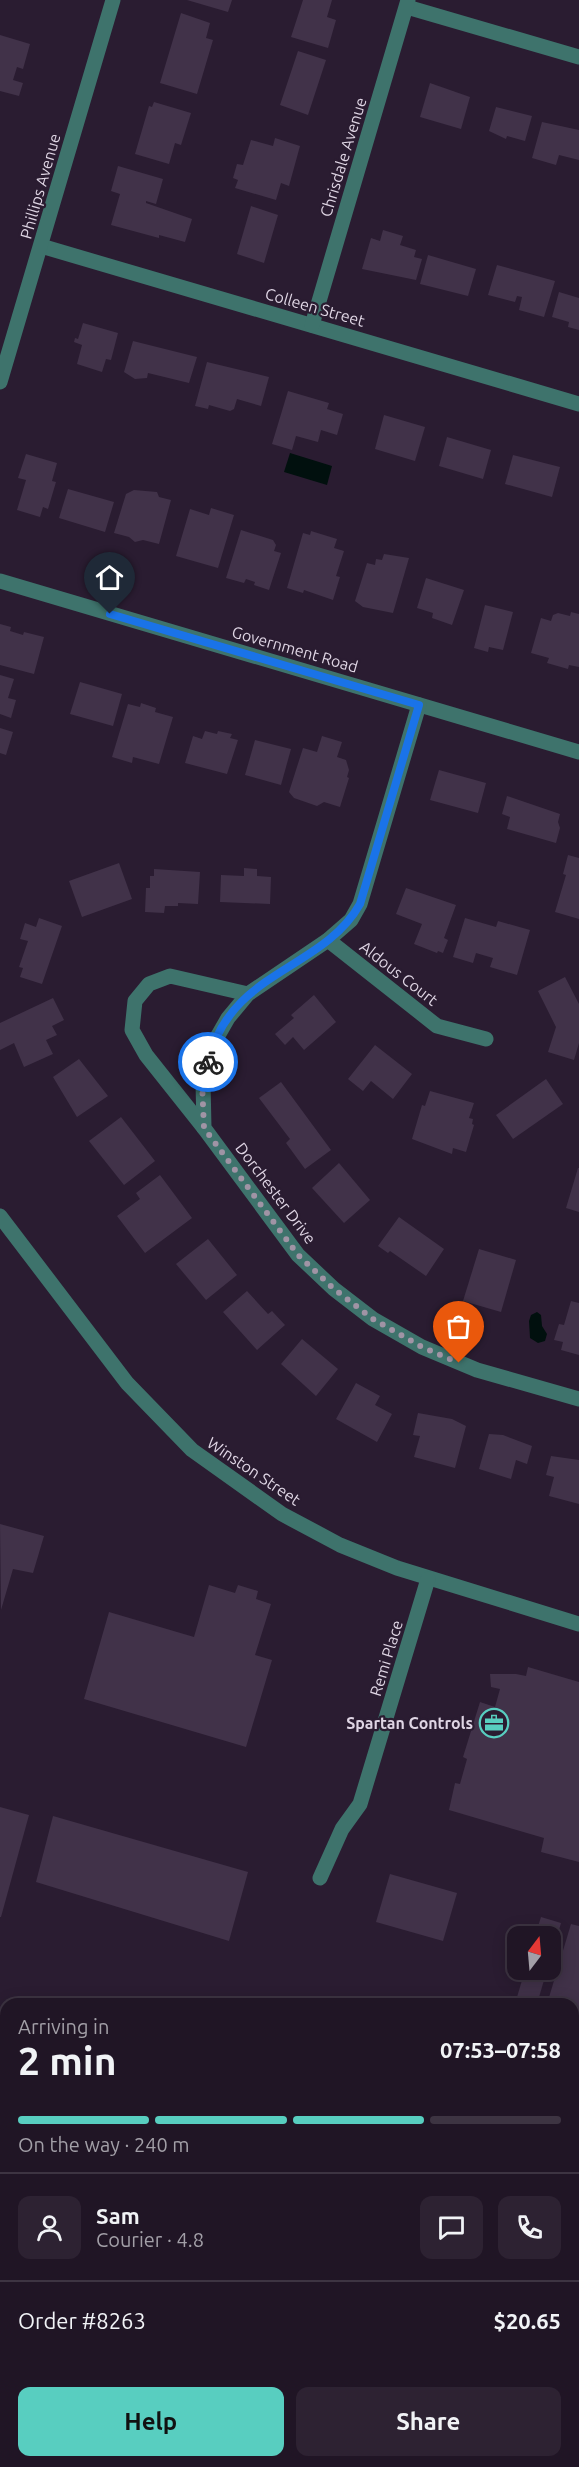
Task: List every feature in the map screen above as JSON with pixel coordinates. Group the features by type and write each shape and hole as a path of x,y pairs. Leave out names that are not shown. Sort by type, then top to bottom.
{"street":[{"name":"Phillips Avenue","path":"0,382 113,0"},
{"path":"408,3 579,57"},
{"name":"Chrisdale Avenue","path":"312,324 408,3"},
{"name":"Colleen Street","path":"41,246 579,404"},
{"name":"Government Road","path":"0,581 579,752"},
{"path":"204,1128 202,1082 212,1046 228,1018 248,994 328,940 351,920 360,904 419,705"},
{"name":"Aldous Court","path":"328,940 437,1026 486,1039"},
{"name":"Dorchester Drive","path":"248,994 170,976 149,984 135,1001 132,1030 146,1055 204,1128 298,1255 334,1289 373,1319 422,1347 477,1370 579,1399"},
{"name":"Winston Street","path":"0,1216 127,1383 192,1450 282,1514 340,1545 428,1579 579,1624"},
{"name":"Remi Place","path":"321,1878 342,1829 360,1804 428,1579"}],"shaded area":[{"path":"290,453 332,466 327,485 284,472"},
{"path":"537,1312 541,1315 542,1326 547,1334 545,1341 538,1343 530,1338 529,1321 531,1315"}],"building":[{"path":"187,0 232,0 228,12"},
{"path":"303,0 332,0 327,17 336,20 328,48 291,37"},
{"path":"181,13 210,23 206,38 213,40 197,94 160,83"},
{"path":"0,35 30,44 23,69 17,67 13,80 23,83 19,96 0,91"},
{"path":"298,51 326,60 308,115 280,105"},
{"path":"430,83 470,97 461,129 420,117"},
{"path":"154,102 191,113 181,145 175,143 169,164 135,154 149,106 152,107"},
{"path":"496,107 532,116 525,141 507,136 506,139 489,131"},
{"path":"542,122 579,130 579,160 559,155 556,165 532,158"},
{"path":"275,138 300,146 289,186 281,183 276,200 235,188 238,180 233,178 237,164 243,165 251,140 273,146"},
{"path":"118,166 163,179 156,204 146,201 146,203 192,219 185,242 159,235 159,238 111,225 120,194 111,191"},
{"path":"251,206 278,215 264,263 237,254"},
{"path":"383,230 403,236 400,245 416,250 414,257 422,259 416,280 362,269 371,238 380,241"},
{"path":"428,255 476,269 468,296 420,284"},
{"path":"497,265 555,281 544,317 519,310 522,297 517,296 515,302 488,295"},
{"path":"559,292 579,298 579,330 568,327 569,322 552,317"},
{"path":"83,323 118,333 111,360 106,359 102,372 77,364 82,345 74,342 75,338 78,339"},
{"path":"133,341 197,357 189,383 148,373 147,378 135,379 124,372"},
{"path":"207,362 269,377 261,406 237,399 234,409 230,411 209,405 208,409 195,406"},
{"path":"288,391 329,403 327,409 343,414 337,435 321,430 318,442 296,436 292,450 272,444"},
{"path":"384,415 425,427 415,461 375,449"},
{"path":"447,437 491,450 483,479 439,466"},
{"path":"26,454 57,463 52,481 56,482 48,509 43,507 40,517 17,510 26,480 18,478"},
{"path":"513,455 560,467 552,497 505,484"},
{"path":"68,489 114,502 105,532 59,518"},
{"path":"134,490 157,492 159,497 171,500 159,544 143,540 135,542 129,537 114,533 126,494"},
{"path":"211,508 234,515 218,568 176,556 190,509 209,515"},
{"path":"241,530 273,540 276,545 274,551 281,553 269,590 254,585 255,582 246,579 244,583 226,578"},
{"path":"311,531 337,539 334,548 344,551 336,576 340,577 333,600 304,590 303,593 287,588 303,533 310,535"},
{"path":"384,554 409,558 393,613 363,607 355,601 367,563 375,565 376,559 382,560"},
{"path":"426,578 464,590 452,625 432,618 433,613 417,608"},
{"path":"485,605 513,612 503,650 489,647 488,652 474,648"},
{"path":"571,612 579,614 579,667 569,665 568,669 547,663 549,658 531,653 541,618 551,621 553,615 558,613 570,616"},
{"path":"0,624 11,627 10,631 23,635 24,632 44,637 34,674 0,665"},
{"path":"0,675 14,679 8,698 16,700 11,718 0,714"},
{"path":"80,682 122,694 113,726 70,714"},
{"path":"141,703 156,708 155,712 173,717 159,764 133,757 132,763 112,757 128,704 140,707"},
{"path":"0,728 13,732 6,755 0,753"},
{"path":"205,731 232,734 230,738 238,740 227,774 185,763 193,736 202,739"},
{"path":"322,736 342,742 337,757 346,760 349,770 347,777 349,778 340,807 324,802 317,806 294,798 289,792 303,748 317,752"},
{"path":"255,740 291,749 281,785 245,775"},
{"path":"439,770 486,783 478,813 430,800"},
{"path":"507,796 560,814 558,822 560,828 556,843 507,829 510,817 502,814"},
{"path":"568,855 579,858 579,919 555,912 566,875 563,874"},
{"path":"119,863 132,899 82,917 69,881"},
{"path":"244,868 257,869 257,876 271,877 270,904 220,902 221,875 244,876"},
{"path":"154,869 200,872 198,904 178,903 178,906 165,906 164,913 145,912 146,888 150,888 150,876 154,876"},
{"path":"406,888 456,905 444,938 448,940 443,953 414,944 422,924 396,914"},
{"path":"39,918 62,926 42,984 20,977 23,968 19,967 28,941 20,939 25,923 36,927"},
{"path":"465,918 496,927 498,921 530,930 517,975 490,967 493,958 476,953 473,963 453,957"},
{"path":"565,977 579,1004 579,1043 574,1060 548,1052 556,1027 538,991"},
{"path":"314,995 336,1022 304,1050 293,1037 285,1045 275,1034 294,1018 291,1015"},
{"path":"53,998 64,1020 52,1026 57,1035 46,1040 53,1054 24,1067 14,1043 0,1050 0,1023"},
{"path":"375,1045 412,1074 393,1099 371,1081 363,1091 348,1079"},
{"path":"79,1059 108,1096 77,1117 53,1077"},
{"path":"546,1079 563,1104 513,1139 496,1115"},
{"path":"281,1082 331,1150 305,1169 286,1143 290,1139 259,1098"},
{"path":"430,1091 474,1103 469,1118 473,1119 472,1124 474,1125 466,1152 453,1148 452,1154 412,1139 422,1105 425,1106"},
{"path":"121,1117 155,1161 124,1185 89,1141"},
{"path":"339,1163 370,1200 344,1223 312,1188"},
{"path":"579,1168 579,1212 566,1208"},
{"path":"160,1175 192,1218 145,1253 117,1216 140,1199 136,1193"},
{"path":"399,1217 444,1249 426,1276 390,1251 388,1253 378,1246"},
{"path":"208,1239 237,1275 206,1300 176,1264"},
{"path":"479,1249 516,1260 501,1312 463,1301"},
{"path":"247,1291 268,1314 272,1311 285,1325 257,1350 223,1312"},
{"path":"571,1301 579,1303 579,1355 561,1350 563,1342 554,1340 559,1324 564,1325"},
{"path":"302,1339 338,1369 316,1396 281,1364"},
{"path":"356,1383 380,1396 375,1405 392,1414 377,1442 336,1419"},
{"path":"418,1413 452,1419 466,1426 455,1468 414,1457 420,1436 413,1435"},
{"path":"489,1434 503,1435 532,1446 527,1464 516,1460 511,1479 479,1469"},
{"path":"551,1456 579,1460 579,1504 549,1496 554,1477 546,1475"},
{"path":"0,1524 44,1536 33,1573 13,1569 1,1610"},
{"path":"209,1585 235,1593 238,1585 258,1591 256,1599 271,1604 255,1655 272,1660 246,1747 84,1699 109,1612 194,1637"},
{"path":"528,1667 579,1682 579,1862 541,1852 544,1838 449,1810 455,1783 460,1784 467,1759 463,1757 480,1702 495,1707 500,1689 491,1687 490,1674 526,1676"},
{"path":"0,1807 29,1815 1,1917 0,1917"},
{"path":"53,1816 248,1872 229,1941 36,1882"},
{"path":"390,1874 457,1893 443,1941 376,1922"},
{"path":"541,1917 561,1923 560,1926 538,1926"},
{"path":"571,1924 579,1926 579,1998 549,1998 554,1980 561,1980 561,1957"},
{"path":"522,1980 544,1980 539,1998 517,1998"}],"way so far":[{"path":"208,1062 202,1082 204,1128 298,1255 334,1289 373,1319 422,1347 459,1363"}],"place":[{"name":"Spartan Controls","path":"494,1723"}],"route":[{"path":"110,614 419,705 360,904 351,920 328,940 248,994 228,1018 212,1046 208,1062"}]}
